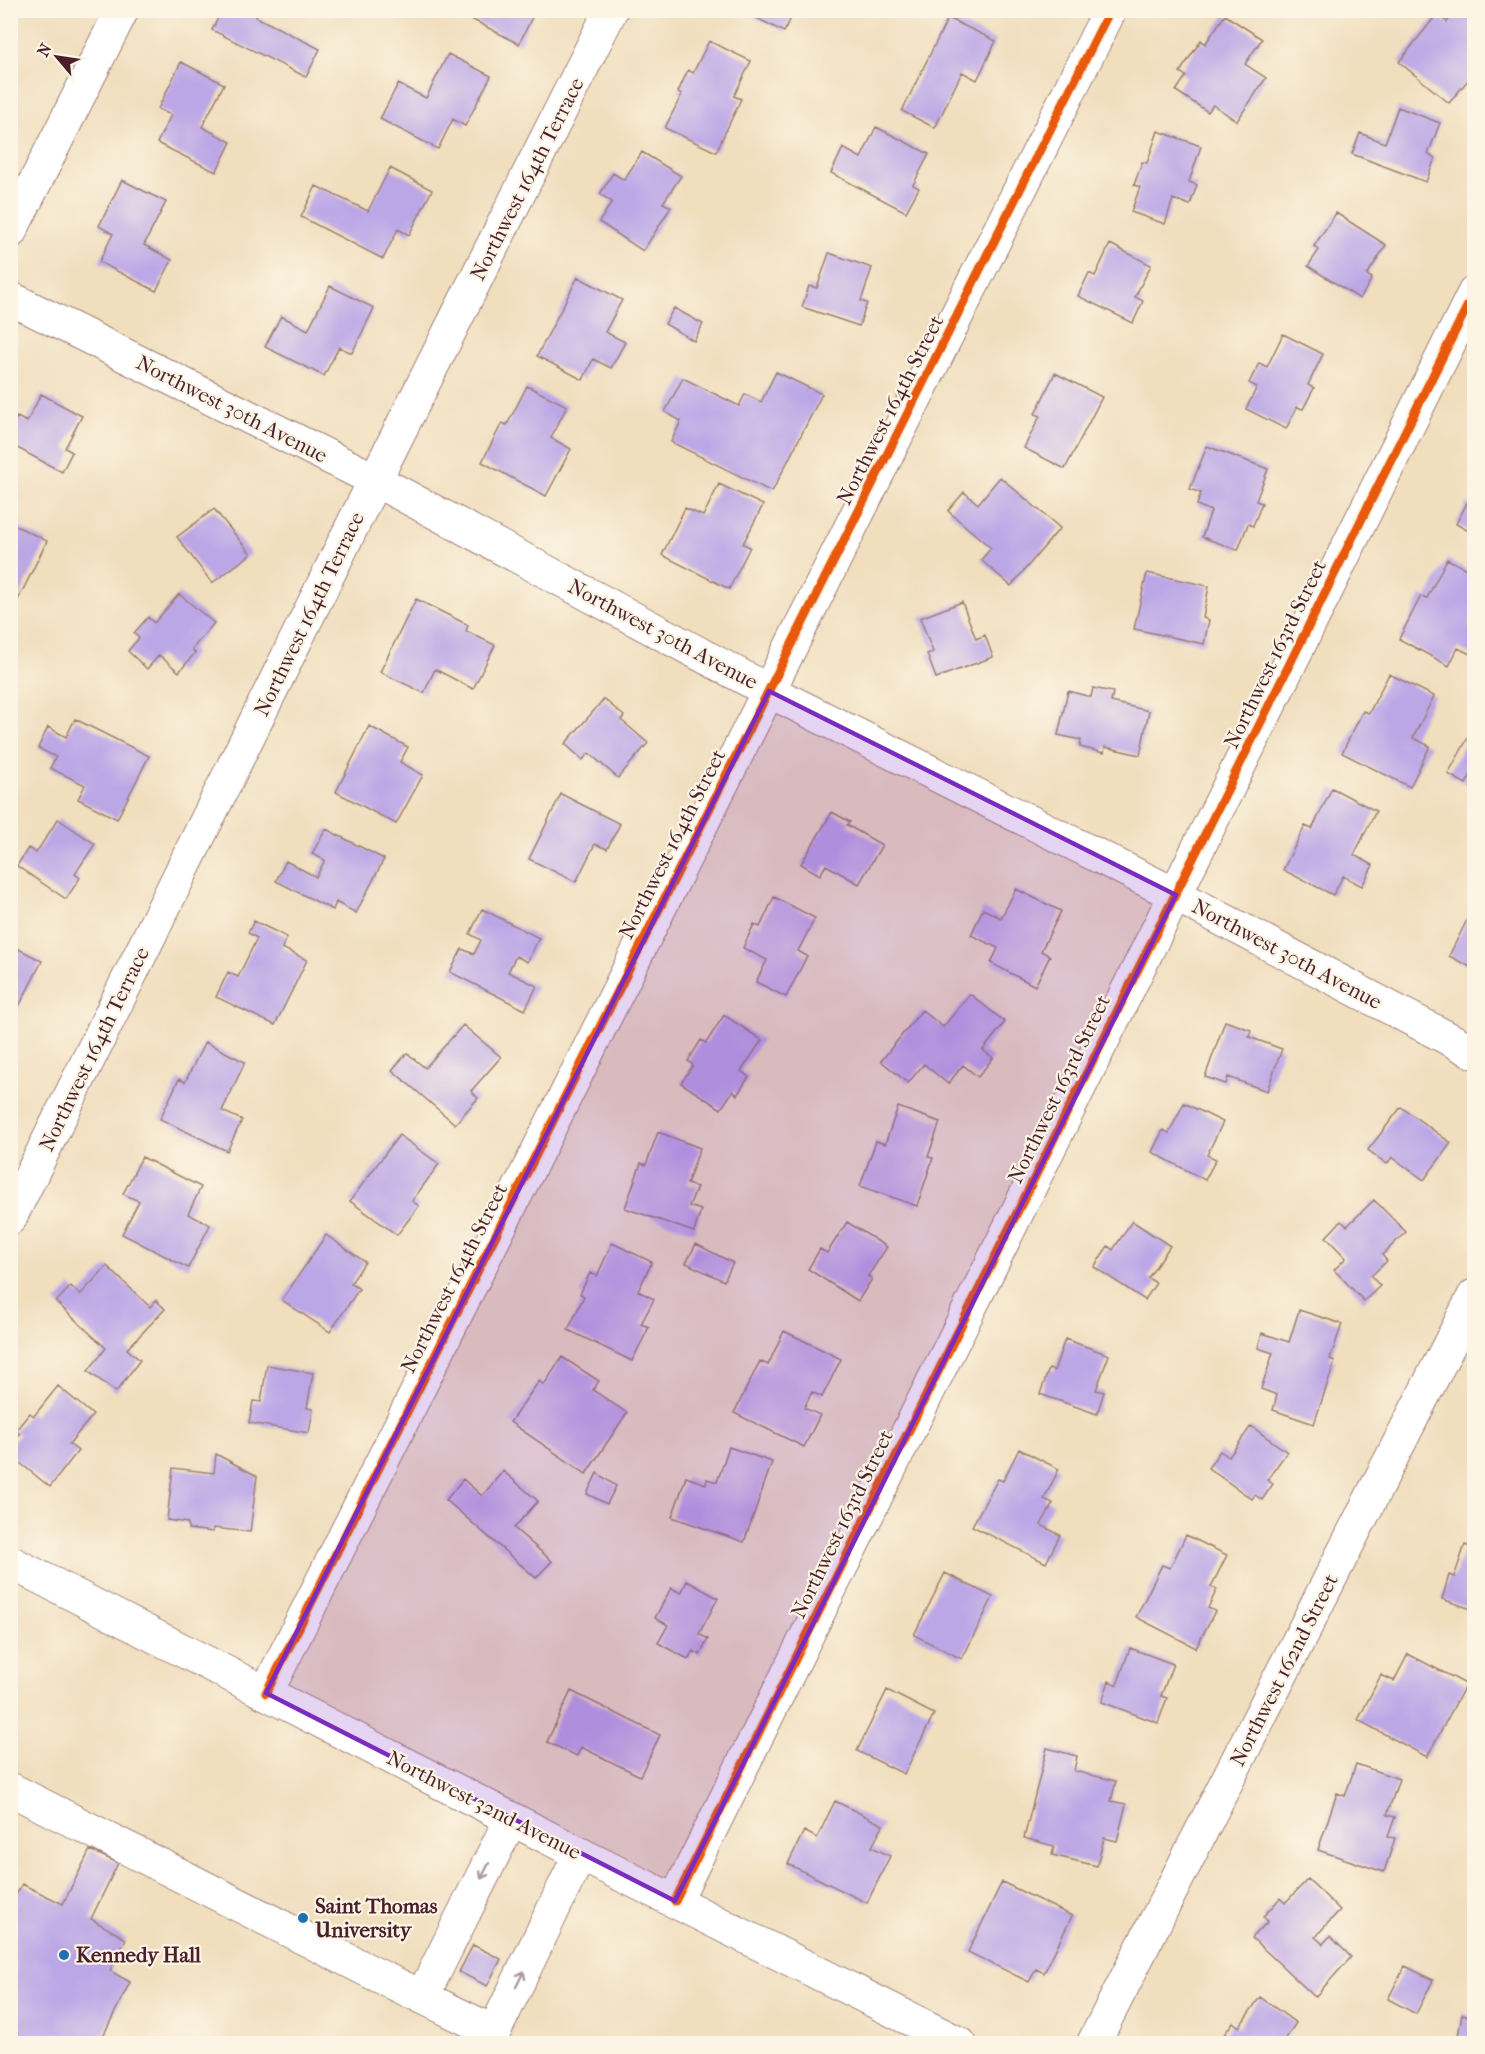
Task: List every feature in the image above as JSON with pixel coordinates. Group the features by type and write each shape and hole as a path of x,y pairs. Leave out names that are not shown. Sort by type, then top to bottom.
{"street":[{"path":"10,232 122,10"},
{"name":"Northwest 164th Terrace","path":"10,1218 375,480 611,10"},
{"name":"Northwest 164th Street","path":"266,1693 1110,10"},
{"name":"Northwest 163rd Street","path":"675,1901 1474,293"},
{"name":"Northwest 30th Avenue","path":"10,298 375,480 769,691 1176,895 1474,1052"},
{"name":"Northwest 162nd Street","path":"1093,2043 1474,1296"},
{"name":"Northwest 32nd Avenue","path":"10,1562 580,1854 960,2043"},
{"path":"10,1789 494,2032 580,1854"},
{"path":"422,1997 511,1819"}],"highlighted area":[{"path":"769,691 1176,895 675,1901 266,1693"}],"building":[{"path":"10,10 20,10 10,29"},
{"path":"222,10 260,10 256,17 320,49 306,77 212,30"},
{"path":"454,10 525,10 533,15 519,44"},
{"path":"741,10 795,10 784,32"},
{"path":"1456,10 1474,10 1474,73 1449,103 1399,62 1437,14 1447,22"},
{"path":"1225,15 1262,39 1245,64 1266,78 1237,121 1213,105 1208,112 1176,91 1186,76 1180,72 1201,40 1205,44"},
{"path":"948,18 996,41 977,80 962,72 935,128 902,111"},
{"path":"709,41 751,61 734,96 741,99 716,152 665,128 682,94 678,92 688,70 693,73"},
{"path":"448,54 491,76 465,126 453,119 438,149 380,119 398,84 426,98"},
{"path":"181,62 224,84 202,127 231,142 216,172 157,143 171,115 158,109"},
{"path":"1398,107 1440,123 1428,154 1435,158 1426,182 1352,154 1360,133 1385,143"},
{"path":"876,127 929,154 913,185 919,188 906,212 831,173 843,148 861,158"},
{"path":"1158,131 1201,146 1189,182 1197,185 1190,205 1173,199 1165,224 1131,212 1140,187 1134,185 1142,162 1147,163"},
{"path":"642,152 681,176 663,203 671,207 643,251 599,222 612,202 600,194 613,173 624,180"},
{"path":"390,168 432,190 409,235 398,229 383,259 301,217 316,186 368,211"},
{"path":"122,180 166,202 144,245 172,260 156,291 99,262 113,234 99,226"},
{"path":"1336,213 1386,245 1367,275 1372,278 1360,299 1308,266 1319,250 1314,246"},
{"path":"1110,244 1151,265 1135,297 1143,301 1133,323 1078,296 1089,273 1095,276"},
{"path":"829,253 872,268 861,301 867,303 859,326 802,307 809,286 817,288"},
{"path":"578,277 622,300 605,332 625,342 611,368 593,359 583,380 537,356"},
{"path":"330,286 374,308 352,353 339,347 324,376 265,347 281,316 308,330"},
{"path":"674,308 703,324 694,341 665,324"},
{"path":"1283,334 1323,354 1308,385 1314,388 1303,409 1297,407 1286,429 1246,409 1257,387 1249,383 1259,363 1267,367"},
{"path":"776,372 822,394 772,492 671,442 681,421 665,412 683,378 739,406 745,394 761,402"},
{"path":"1055,373 1102,397 1065,469 1024,448 1040,416 1035,414"},
{"path":"527,386 567,406 551,438 571,449 546,496 482,462 502,423 507,425"},
{"path":"41,394 82,416 65,448 72,452 62,472 10,444 10,429 17,417 27,422"},
{"path":"1207,446 1268,469 1256,501 1262,503 1253,526 1248,524 1238,550 1202,537 1211,511 1197,505 1201,493 1190,489"},
{"path":"1000,477 1060,528 1011,586 981,560 991,548 948,511 964,492 978,504"},
{"path":"719,484 763,505 743,544 750,547 729,589 662,555 685,508 703,516"},
{"path":"1474,501 1474,534 1456,524 1467,503 1472,506"},
{"path":"214,509 251,554 212,583 177,537"},
{"path":"10,523 47,541 12,612 10,611"},
{"path":"1447,559 1474,573 1474,615 1469,626 1474,628 1474,656 1458,648 1449,666 1399,639 1421,596 1427,598"},
{"path":"1147,573 1209,586 1203,618 1209,620 1204,644 1134,629"},
{"path":"179,594 214,623 192,649 195,653 179,672 159,655 147,669 128,651 139,638 134,633 148,617 154,623"},
{"path":"416,599 468,625 466,631 495,645 473,689 435,669 424,693 380,672"},
{"path":"962,602 976,639 985,635 993,657 936,678 927,654 933,652 920,618"},
{"path":"1389,674 1434,696 1413,738 1430,746 1410,787 1342,753 1363,711 1369,713"},
{"path":"1093,688 1113,692 1111,702 1149,711 1140,755 1105,747 1104,753 1080,747 1081,740 1058,735 1068,691 1091,697"},
{"path":"604,699 624,716 621,720 648,743 618,778 589,753 583,760 565,744"},
{"path":"75,719 149,756 117,819 78,799 85,785 50,768 56,757 38,748 48,727 66,737"},
{"path":"369,726 408,747 400,762 423,775 396,824 336,792"},
{"path":"1469,736 1474,739 1474,768 1466,784 1448,774"},
{"path":"1332,788 1376,811 1354,855 1373,865 1362,886 1343,876 1333,895 1283,870 1305,826 1312,829"},
{"path":"561,794 620,824 607,849 595,844 576,882 529,859"},
{"path":"832,812 850,822 847,825 882,845 859,884 826,865 820,875 801,864"},
{"path":"58,819 95,844 75,874 80,878 66,899 17,866 28,848 36,853"},
{"path":"326,829 384,859 356,913 336,902 333,910 276,881 286,861 316,877 325,860 312,854"},
{"path":"1016,889 1061,911 1041,951 1050,956 1035,986 991,963 998,948 971,935 983,909 1001,918"},
{"path":"774,897 815,918 798,951 807,956 786,997 756,982 767,960 743,948 754,924 760,927"},
{"path":"482,909 539,938 527,962 516,956 508,972 537,986 525,1010 450,972 462,949 474,954 481,940 470,934"},
{"path":"1469,916 1474,918 1474,969 1449,956"},
{"path":"254,921 287,937 282,948 307,960 275,1025 216,997 228,972 238,977 257,938 248,933"},
{"path":"15,947 42,961 10,1024 10,956"},
{"path":"970,994 1005,1022 983,1050 993,1058 978,1077 963,1065 948,1084 924,1064 908,1083 881,1061 922,1010 943,1027"},
{"path":"724,1015 762,1040 741,1071 749,1077 737,1095 733,1091 721,1109 681,1083 693,1065 688,1061 701,1040 706,1043"},
{"path":"1225,1021 1251,1030 1249,1037 1282,1049 1267,1091 1228,1077 1226,1084 1205,1077"},
{"path":"463,1025 501,1057 471,1091 478,1098 455,1124 392,1070 407,1053 425,1068"},
{"path":"205,1042 245,1062 222,1111 242,1120 227,1151 160,1119 179,1079 185,1082"},
{"path":"1184,1103 1223,1122 1207,1155 1216,1159 1205,1180 1152,1152 1163,1130 1169,1133"},
{"path":"898,1107 940,1122 928,1157 933,1158 917,1206 860,1186 876,1141 885,1144"},
{"path":"1401,1107 1451,1143 1424,1180 1392,1157 1387,1164 1368,1150"},
{"path":"658,1132 700,1148 687,1184 697,1187 689,1206 701,1210 694,1232 625,1208 641,1163 646,1165"},
{"path":"399,1135 439,1164 412,1201 419,1206 397,1235 350,1201"},
{"path":"142,1157 201,1187 188,1214 210,1225 188,1268 122,1234 139,1201 123,1194"},
{"path":"1374,1200 1406,1232 1382,1255 1387,1261 1371,1276 1380,1286 1364,1301 1334,1270 1346,1258 1326,1237 1341,1221 1347,1226"},
{"path":"1132,1221 1170,1246 1148,1278 1156,1283 1145,1300 1094,1267 1108,1246 1113,1250"},
{"path":"847,1222 887,1247 868,1276 872,1279 858,1301 808,1269 820,1249 827,1253"},
{"path":"326,1235 365,1262 351,1283 359,1289 330,1332 282,1300"},
{"path":"612,1243 652,1262 638,1291 654,1299 641,1324 649,1327 632,1361 568,1330 584,1296 580,1294 590,1273 597,1276"},
{"path":"696,1244 733,1263 724,1281 686,1263"},
{"path":"107,1266 150,1307 156,1300 165,1309 127,1349 140,1360 116,1392 88,1371 106,1348 56,1302 71,1286 80,1295"},
{"path":"1299,1310 1342,1324 1330,1359 1335,1361 1314,1424 1273,1410 1277,1395 1261,1389 1273,1353 1258,1348 1262,1333 1289,1342"},
{"path":"784,1331 841,1359 822,1397 812,1392 804,1408 820,1415 804,1447 734,1413 760,1361 768,1365"},
{"path":"1065,1339 1109,1355 1096,1390 1104,1392 1097,1414 1040,1394 1049,1369 1054,1371"},
{"path":"562,1357 599,1381 593,1390 627,1413 586,1474 510,1422 539,1381 544,1385"},
{"path":"267,1365 313,1373 307,1408 313,1409 309,1433 249,1423 253,1401 261,1402"},
{"path":"58,1386 93,1415 69,1444 78,1451 50,1487 10,1455 10,1445 20,1434 15,1431 30,1413 34,1416"},
{"path":"1251,1426 1287,1452 1267,1480 1273,1484 1262,1500 1255,1495 1252,1499 1208,1468 1220,1451 1229,1457"},
{"path":"729,1447 772,1462 744,1542 672,1517 686,1477 706,1484 707,1479 717,1482"},
{"path":"1019,1449 1059,1469 1044,1499 1053,1503 1041,1525 1060,1535 1046,1563 972,1526 998,1479 1003,1481"},
{"path":"216,1454 257,1476 250,1532 213,1528 213,1532 188,1529 188,1523 167,1520 173,1468 214,1473"},
{"path":"503,1471 538,1501 514,1528 552,1561 536,1578 446,1500 463,1479 482,1496"},
{"path":"597,1473 616,1486 607,1504 587,1494"},
{"path":"1186,1535 1227,1555 1211,1587 1217,1589 1208,1608 1215,1611 1196,1648 1136,1617 1162,1565 1170,1568"},
{"path":"1465,1545 1474,1548 1474,1610 1442,1599 1449,1575 1454,1577"},
{"path":"945,1573 993,1597 962,1659 914,1635"},
{"path":"687,1581 718,1598 699,1634 708,1639 700,1655 693,1651 688,1659 658,1643 668,1625 655,1618 671,1588 681,1593"},
{"path":"1130,1648 1173,1664 1161,1696 1167,1698 1158,1723 1102,1702 1109,1681 1117,1685"},
{"path":"1408,1654 1466,1684 1427,1757 1358,1720 1381,1675 1394,1681"},
{"path":"887,1690 934,1714 904,1774 857,1751"},
{"path":"571,1691 660,1735 640,1776 581,1747 577,1756 547,1742"},
{"path":"1047,1748 1077,1756 1074,1771 1116,1781 1111,1801 1126,1804 1117,1841 1104,1838 1097,1866 1052,1855 1054,1846 1024,1838"},
{"path":"1356,1764 1399,1779 1387,1815 1395,1817 1388,1837 1395,1838 1384,1872 1318,1850 1337,1793 1345,1796"},
{"path":"835,1801 883,1825 872,1847 890,1856 867,1903 788,1864 804,1831 817,1838"},
{"name":"Kennedy Hall","path":"90,1850 118,1863 91,1919 126,1939 110,1971 130,1982 99,2044 10,2044 10,1907 22,1884 63,1904"},
{"path":"1308,1879 1340,1910 1315,1937 1323,1944 1330,1936 1351,1957 1315,1997 1252,1938 1268,1921 1263,1917 1280,1898 1285,1903"},
{"path":"1002,1882 1072,1916 1044,1973 1036,1969 1029,1982 968,1952"},
{"path":"1474,1906 1474,1924 1468,1922"},
{"path":"473,1945 501,1959 487,1986 459,1972"},
{"path":"1405,1966 1433,1980 1416,2014 1388,1999"},
{"path":"1260,1997 1296,2023 1282,2044 1221,2044 1219,2042 1233,2022 1239,2027"},
{"path":"1473,1998 1474,2039 1458,2036 1462,2014 1470,2016"}],"cycle path":[{"path":"266,1693 1110,10"},
{"path":"675,1901 1474,293"}],"place":[{"name":"Saint Thomas University","path":"303,1918"},
{"name":"Kennedy Hall","path":"64,1955"}]}
